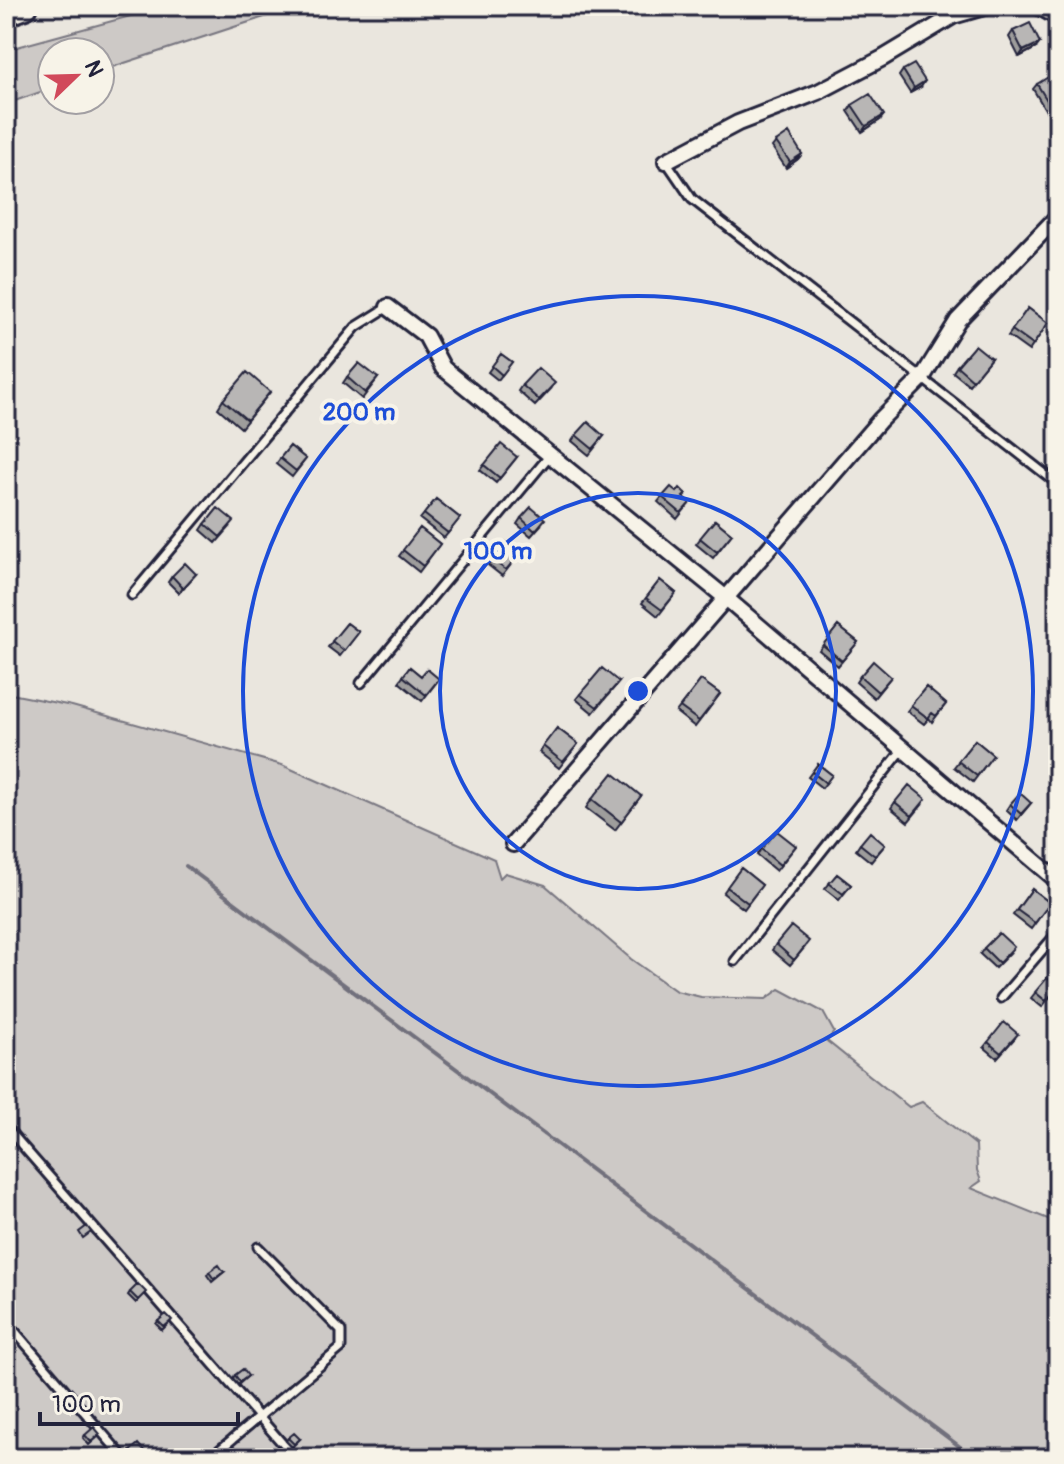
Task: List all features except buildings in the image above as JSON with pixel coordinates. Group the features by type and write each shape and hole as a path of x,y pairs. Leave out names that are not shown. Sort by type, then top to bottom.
{"main road":[{"path":"6,13 25,6"}],"street":[{"path":"666,161 738,123 818,92 953,16 988,6"},
{"path":"1038,6 1052,14 1058,11"},
{"path":"513,844 880,420 922,378 958,320 1058,216"},
{"path":"388,307 426,336 443,368 726,598 1058,881"}],"lane":[{"path":"666,161 692,199 1058,484"},
{"path":"132,595 356,327 388,307"},
{"path":"361,683 550,455"},
{"path":"735,961 903,749"},
{"path":"1001,998 1058,932"},
{"path":"6,1127 295,1458"},
{"path":"210,1458 341,1348 341,1331 258,1247"},
{"path":"6,1321 124,1458"}],"shaded area":[{"path":"167,6 298,6 116,66 116,36 57,36"},
{"path":"36,42 36,94 6,104 6,50"},
{"path":"6,693 72,706 282,765 494,859 500,878 505,873 545,885 631,959 676,991 701,997 766,999 780,989 823,1012 834,1032 827,1041 909,1107 922,1102 976,1145 977,1170 981,1181 971,1188 1058,1223 1058,1458 6,1458"}],"waterway":[{"path":"186,866 975,1458"}]}
